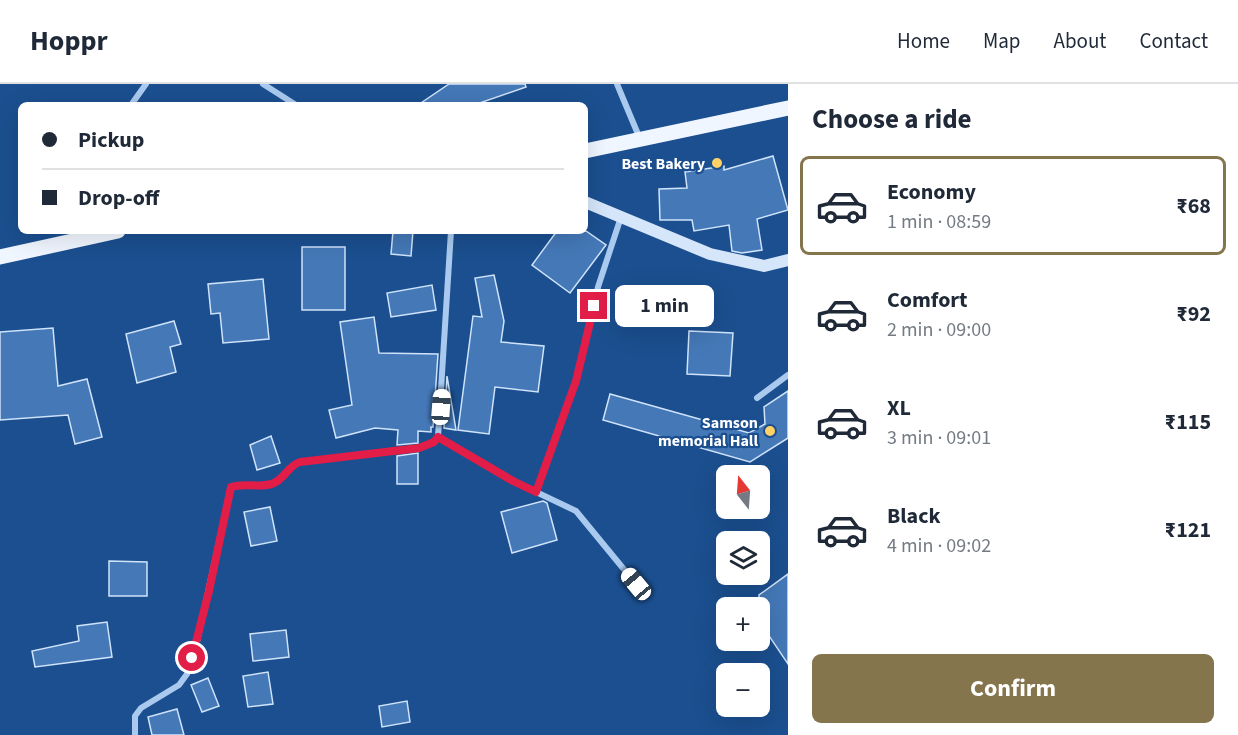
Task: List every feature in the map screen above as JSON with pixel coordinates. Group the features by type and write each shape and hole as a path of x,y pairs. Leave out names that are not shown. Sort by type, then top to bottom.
{"main road":[{"path":"588,150 788,108"},
{"path":"588,203 710,254 764,266 788,260"},
{"path":"0,257 104,234"}],"street":[{"path":"133,102 146,84"},
{"path":"263,84 291,102"},
{"path":"617,84 640,140"},
{"path":"536,492 576,381 598,287 621,217"},
{"path":"135,735 135,716 141,708 179,685 187,674 200,631 231,487 240,484 275,483 300,462 419,448 434,442 438,437 451,234"},
{"path":"757,398 788,375"},
{"path":"438,437 513,481 576,511 636,584"}],"building":[{"path":"449,84 525,84 526,87 483,102 422,102"},
{"path":"773,156 788,210 757,219 762,250 742,253 732,251 729,225 694,231 692,220 660,220 659,189 687,188 685,172 724,166 724,170"},
{"path":"588,232 606,245 570,293 532,265 555,234"},
{"path":"393,234 413,234 411,256 391,254"},
{"path":"302,247 345,247 345,310 302,310"},
{"path":"494,275 504,321 501,342 544,346 538,392 495,387 489,434 458,430 473,316 482,317 475,278"},
{"path":"263,279 269,339 223,343 220,313 211,314 208,284"},
{"path":"432,285 436,310 391,317 387,293"},
{"path":"374,317 379,353 438,354 433,427 431,427 431,432 418,431 418,443 397,445 398,430 375,428 336,438 329,410 352,405 340,322"},
{"path":"174,321 181,344 170,347 176,372 137,383 126,334"},
{"path":"53,328 58,386 87,379 102,437 75,444 68,415 0,420 0,332"},
{"path":"689,331 733,333 730,376 687,374"},
{"path":"447,376 456,430 444,428"},
{"path":"788,391 788,438 750,462 603,420 610,394 749,433 765,424 764,407"},
{"path":"271,436 280,463 257,470 250,445"},
{"path":"418,453 418,484 397,484 397,456"},
{"path":"543,501 547,503 557,540 512,553 501,512"},
{"path":"270,507 277,541 251,546 244,512"},
{"path":"109,561 147,562 147,596 109,596"},
{"path":"788,574 788,664 770,637 770,597 759,597"},
{"path":"107,622 112,657 35,667 32,651 79,641 77,626"},
{"path":"286,630 289,657 253,661 250,634"},
{"path":"268,672 273,704 248,707 243,676"},
{"path":"208,678 219,706 202,712 191,685"},
{"path":"407,701 410,722 382,727 379,706"},
{"path":"177,709 184,735 152,735 148,717"}],"place":[{"name":"Best Bakery","path":"717,163"},
{"name":"Samson memorial Hall","path":"770,431"}],"route":[{"path":"192,658 231,487 240,484 275,483 300,462 419,448 434,442 438,437 536,492 576,381 594,306"}]}
